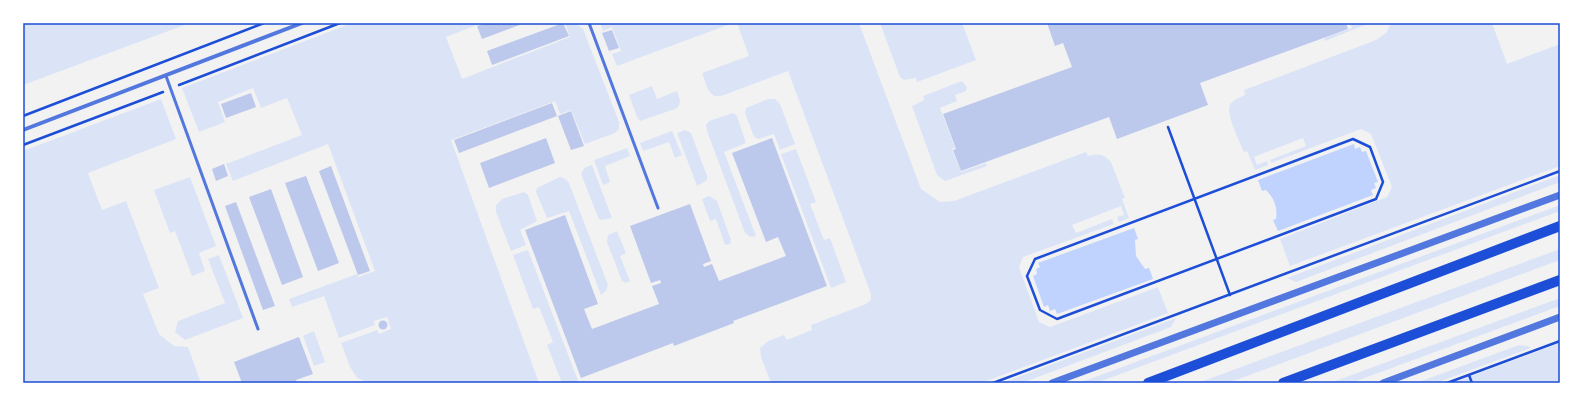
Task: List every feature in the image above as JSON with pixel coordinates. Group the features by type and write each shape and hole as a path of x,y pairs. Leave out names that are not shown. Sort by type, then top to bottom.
{"main road":[{"path":"1148,383 1560,226"},
{"path":"1283,383 1560,280"}],"street":[{"path":"23,130 302,23"},
{"path":"1052,383 1560,195"},
{"path":"1383,383 1560,317"}],"lane":[{"path":"589,23 658,208"},
{"path":"166,76 258,329"}],"path":[{"path":"23,116 264,23"},
{"path":"177,86 340,23"},
{"path":"23,145 164,91"},
{"path":"1168,127 1230,295"},
{"path":"1354,139 1370,147 1383,182 1376,199 1057,319 1040,310 1028,276 1035,259 1194,199 1354,139"},
{"path":"993,383 1560,171"},
{"path":"1447,383 1560,341"},
{"path":"1469,375 1472,383"}],"shaded area":[{"path":"23,23 190,23 23,85"},
{"path":"352,23 482,23 446,37 462,79 570,37 565,23 575,23 583,29 619,122 619,129 615,133 585,144 571,110 560,114 555,101 451,140 539,383 369,383 357,378 350,367 341,343 377,330 379,334 391,329 387,317 374,321 375,325 339,338 324,296 292,307 289,299 357,274 358,277 375,271 328,144 233,181 226,164 302,135 287,98 261,108 253,88 218,102 225,122 199,132 182,88"},
{"path":"600,23 733,23 617,66 612,54 621,51 612,27 603,31"},
{"path":"737,23 859,23 921,189 940,202 954,201 1086,152 1088,156 1098,154 1106,157 1111,162 1125,198 1122,199 1129,218 1119,222 1117,217 1124,215 1121,206 1072,225 1076,233 1112,219 1114,224 1023,257 1019,267 1039,322 1050,327 1158,287 1168,313 981,383 771,383 761,357 760,348 768,341 784,335 787,340 812,330 811,325 866,304 871,300 871,294 788,71 721,96 714,96 708,90 702,73 749,56"},
{"path":"880,23 962,23 976,60 917,82 916,78 904,80 900,77"},
{"path":"1350,23 1370,23 1325,41 1324,38 1352,28"},
{"path":"1391,23 1492,23 1507,64 1560,44 1560,166 1290,266 1280,239 1387,197 1392,187 1371,134 1361,129 1271,163 1270,160 1306,146 1303,138 1254,157 1257,165 1267,161 1268,165 1255,170 1247,151 1244,152 1233,127 1229,107 1236,99 1245,95 1244,90 1376,40 1386,33"},
{"path":"962,81 967,87 966,91 955,95 957,101 940,108 955,148 952,149 961,172 986,163 987,166 945,181 937,175 912,106 924,100 923,96"},
{"path":"652,86 657,99 677,91 680,101 679,106 675,109 640,121 637,117 629,95"},
{"path":"161,99 176,139 88,173 102,210 126,201 159,288 143,294 159,334 174,346 188,347 201,383 23,383 23,151"},
{"path":"768,99 775,99 780,104 795,144 780,150 774,134 759,139 754,137 745,113 746,108"},
{"path":"733,113 737,116 746,143 724,152 756,236 750,237 745,233 706,125 709,121"},
{"path":"685,130 691,133 707,176 707,180 697,186 677,133"},
{"path":"672,131 682,155 675,158 669,142 643,151 640,143"},
{"path":"627,148 630,156 605,166 610,182 603,185 594,160"},
{"path":"796,149 816,202 810,204 824,240 830,238 846,282 831,288 781,154"},
{"path":"592,165 612,218 600,220 581,174 584,168"},
{"path":"1560,175 1560,182 1296,282 1287,278"},
{"path":"190,177 216,246 199,253 205,271 192,276 175,231 170,233 154,190"},
{"path":"560,177 569,183 608,285 606,291 601,295 569,211 547,218 536,192 537,188"},
{"path":"524,192 528,195 537,221 520,230 526,245 511,251 496,212 496,205 502,199"},
{"path":"709,196 717,201 731,240 730,244 725,245 716,219 710,221 702,199"},
{"path":"1560,205 1560,211 1096,383 1079,383"},
{"path":"617,231 626,253 620,256 630,281 626,283 622,281 607,242 608,235"},
{"path":"1560,249 1560,260 1228,383 1198,383"},
{"path":"528,250 579,383 562,383 547,345 553,342 539,307 533,309 513,255"},
{"path":"219,255 243,318 185,340 175,332 178,321 225,303 208,259"},
{"path":"1560,298 1560,306 1351,383 1330,383"},
{"path":"1176,318 1171,327 1022,383 1002,383"},
{"path":"314,331 325,362 314,366 303,336"},
{"path":"1560,343 1560,383 1453,383"},
{"path":"1519,345 1528,346 1531,348 1436,383 1416,383"}],"water":[{"path":"1354,144 1355,149 1360,147 1362,152 1366,151 1378,182 1374,183 1376,188 1371,190 1373,195 1278,231 1273,220 1276,219 1275,203 1266,190 1262,191 1258,180"},
{"path":"1134,228 1138,239 1135,240 1136,256 1145,269 1149,268 1153,279 1057,314 1055,309 1050,311 1048,305 1044,307 1033,276 1037,274 1036,269 1040,267 1038,263"}],"building":[{"path":"486,23 525,23 482,39 477,26"},
{"path":"563,23 569,36 492,65 487,51"},
{"path":"1047,23 1346,23 1348,29 1200,83 1208,105 1117,139 1109,117 961,171 953,150 956,149 943,114 1072,67 1063,43 1055,46"},
{"path":"612,30 619,48 609,51 602,33"},
{"path":"251,93 256,107 226,118 221,104"},
{"path":"552,103 557,116 459,153 454,140"},
{"path":"571,111 584,146 571,150 558,116"},
{"path":"546,138 555,163 489,188 480,163"},
{"path":"772,138 827,286 733,321 734,323 674,346 673,343 581,378 525,230 565,215 598,304 584,309 592,329 659,304 652,286 661,283 660,280 651,283 630,226 690,204 711,261 703,264 704,267 712,264 719,281 786,256 778,237 766,242 732,153"},
{"path":"224,164 228,176 216,181 212,169"},
{"path":"331,166 370,271 358,275 319,171"},
{"path":"306,176 339,263 318,271 285,183"},
{"path":"271,189 303,277 282,285 249,197"},
{"path":"236,202 275,306 263,310 225,206"},
{"path":"383,320 388,325 383,330 378,325"},
{"path":"299,337 313,374 296,380 297,383 242,383 234,362"}]}
